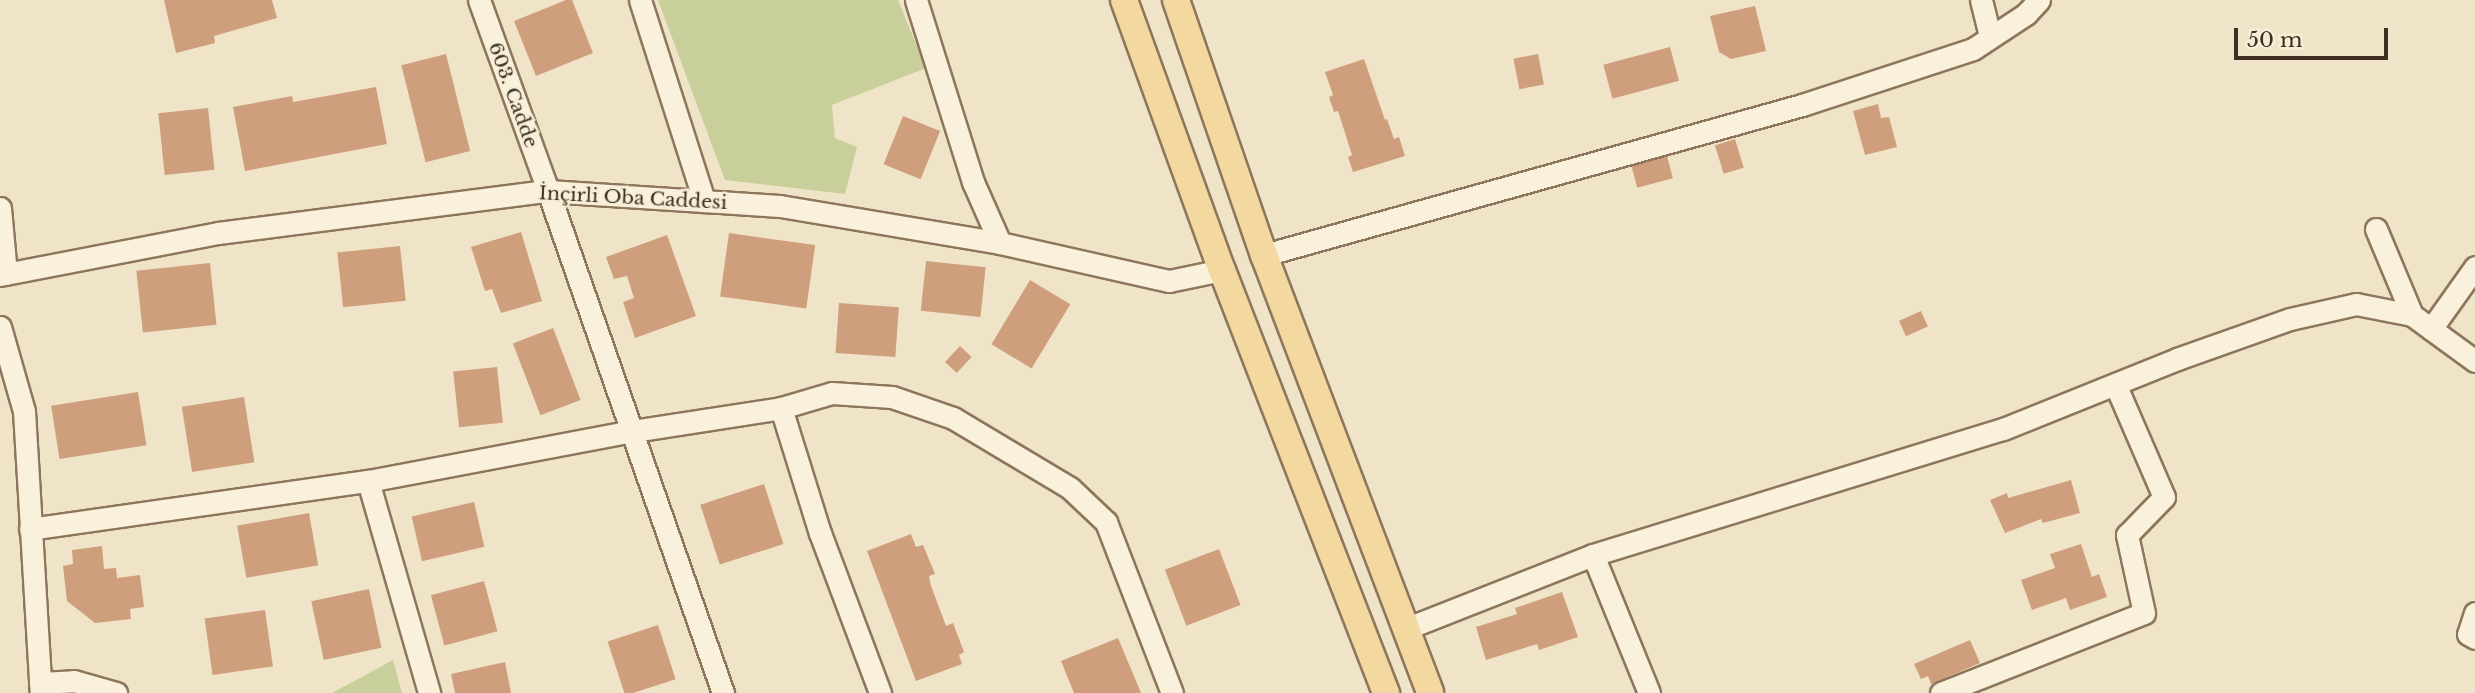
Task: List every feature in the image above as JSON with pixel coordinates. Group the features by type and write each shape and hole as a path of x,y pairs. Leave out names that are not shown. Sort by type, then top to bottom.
{"main road":[{"path":"1124,0 1222,270 1386,693"},
{"path":"1176,0 1264,255 1430,693"}],"street":[{"name":"603. Cadde","path":"478,0 633,431 723,693"},
{"path":"640,0 704,201"},
{"path":"916,0 973,182 1000,243"},
{"path":"1981,0 1990,37"},
{"path":"1264,255 1802,105 1973,49 2026,14 2039,0"},
{"name":"İnçirli Oba Caddesi","path":"3,274 218,233 548,191 780,206 1000,243 1168,281 1222,270"},
{"path":"0,208 3,274"},
{"path":"2376,229 2412,315"},
{"path":"2431,329 2475,267"},
{"path":"1405,629 1593,555 2003,429 2290,319 2356,304 2412,315 2475,362"},
{"path":"0,327 24,411 41,688 74,681 116,693"},
{"path":"1941,693 2144,613 2127,535 2164,497 2115,384"},
{"path":"30,529 368,481 633,431 781,408 832,393 892,397 953,418 1070,488 1106,522 1172,693"},
{"path":"781,408 820,533 880,693"},
{"path":"368,481 429,693"},
{"path":"1593,555 1649,693"},
{"path":"2475,613 2468,634 2475,638"}],"green space":[{"path":"658,0 898,0 926,68 832,105 835,138 857,147 845,194 725,180"},
{"path":"393,660 402,693 332,693"}],"building":[{"path":"164,0 272,0 277,18 214,36 215,43 176,53"},
{"path":"572,0 593,53 536,76 514,21"},
{"path":"1755,6 1766,51 1731,59 1719,52 1710,16"},
{"path":"1670,47 1679,81 1612,99 1603,65"},
{"path":"446,54 470,151 426,162 401,65"},
{"path":"1538,54 1544,84 1519,89 1513,59"},
{"path":"1364,59 1385,120 1387,119 1394,139 1399,137 1405,156 1353,172 1348,157 1352,155 1338,111 1334,112 1329,97 1333,95 1325,72"},
{"path":"376,87 387,144 245,171 233,107 292,96 293,102"},
{"path":"1878,104 1881,118 1889,117 1897,147 1865,155 1853,111"},
{"path":"208,108 214,170 165,175 158,113"},
{"path":"903,116 940,131 921,179 884,164"},
{"path":"1735,139 1744,168 1724,174 1715,145"},
{"path":"1667,156 1673,178 1637,188 1631,166"},
{"path":"521,232 542,301 501,313 492,289 485,291 471,247"},
{"path":"729,233 815,245 806,308 720,296"},
{"path":"667,235 696,316 635,338 623,302 634,298 627,276 614,279 606,257"},
{"path":"400,246 406,301 343,307 337,253"},
{"path":"926,261 986,267 980,317 921,311"},
{"path":"210,263 216,325 143,332 136,271"},
{"path":"1030,280 1070,304 1032,368 991,344"},
{"path":"839,303 899,307 895,357 836,353"},
{"path":"1921,311 1928,327 1906,336 1899,321"},
{"path":"553,328 581,400 540,415 513,343"},
{"path":"960,346 972,357 957,373 945,362"},
{"path":"497,367 503,423 459,427 453,372"},
{"path":"138,392 146,445 60,459 51,406"},
{"path":"244,397 254,462 192,472 182,407"},
{"path":"2071,480 2080,513 2043,523 2041,519 2005,533 1990,500 2007,493 2008,498"},
{"path":"764,484 783,544 720,565 700,505"},
{"path":"474,502 484,547 422,561 412,516"},
{"path":"309,513 318,565 246,578 237,526"},
{"path":"911,534 916,547 923,545 935,574 929,576 931,586 946,626 953,623 964,652 959,655 962,664 916,681 867,551"},
{"path":"2081,544 2092,577 2099,574 2107,597 2070,610 2066,598 2032,610 2021,580 2055,568 2050,554"},
{"path":"102,546 104,569 116,568 117,578 140,575 144,607 130,609 131,619 95,623 67,601 63,566 73,564 72,550"},
{"path":"1219,549 1241,605 1186,626 1165,570"},
{"path":"484,581 497,631 444,645 431,595"},
{"path":"369,589 381,648 324,660 311,601"},
{"path":"1562,592 1578,637 1539,650 1537,644 1486,660 1476,627 1517,614 1515,608"},
{"path":"265,610 273,666 213,675 205,618"},
{"path":"658,625 676,679 633,693 624,693 608,641"},
{"path":"1118,638 1141,693 1074,693 1061,661"},
{"path":"1970,640 1980,663 1931,684 1928,676 1921,679 1914,664"},
{"path":"505,662 511,693 455,693 451,674"}]}
